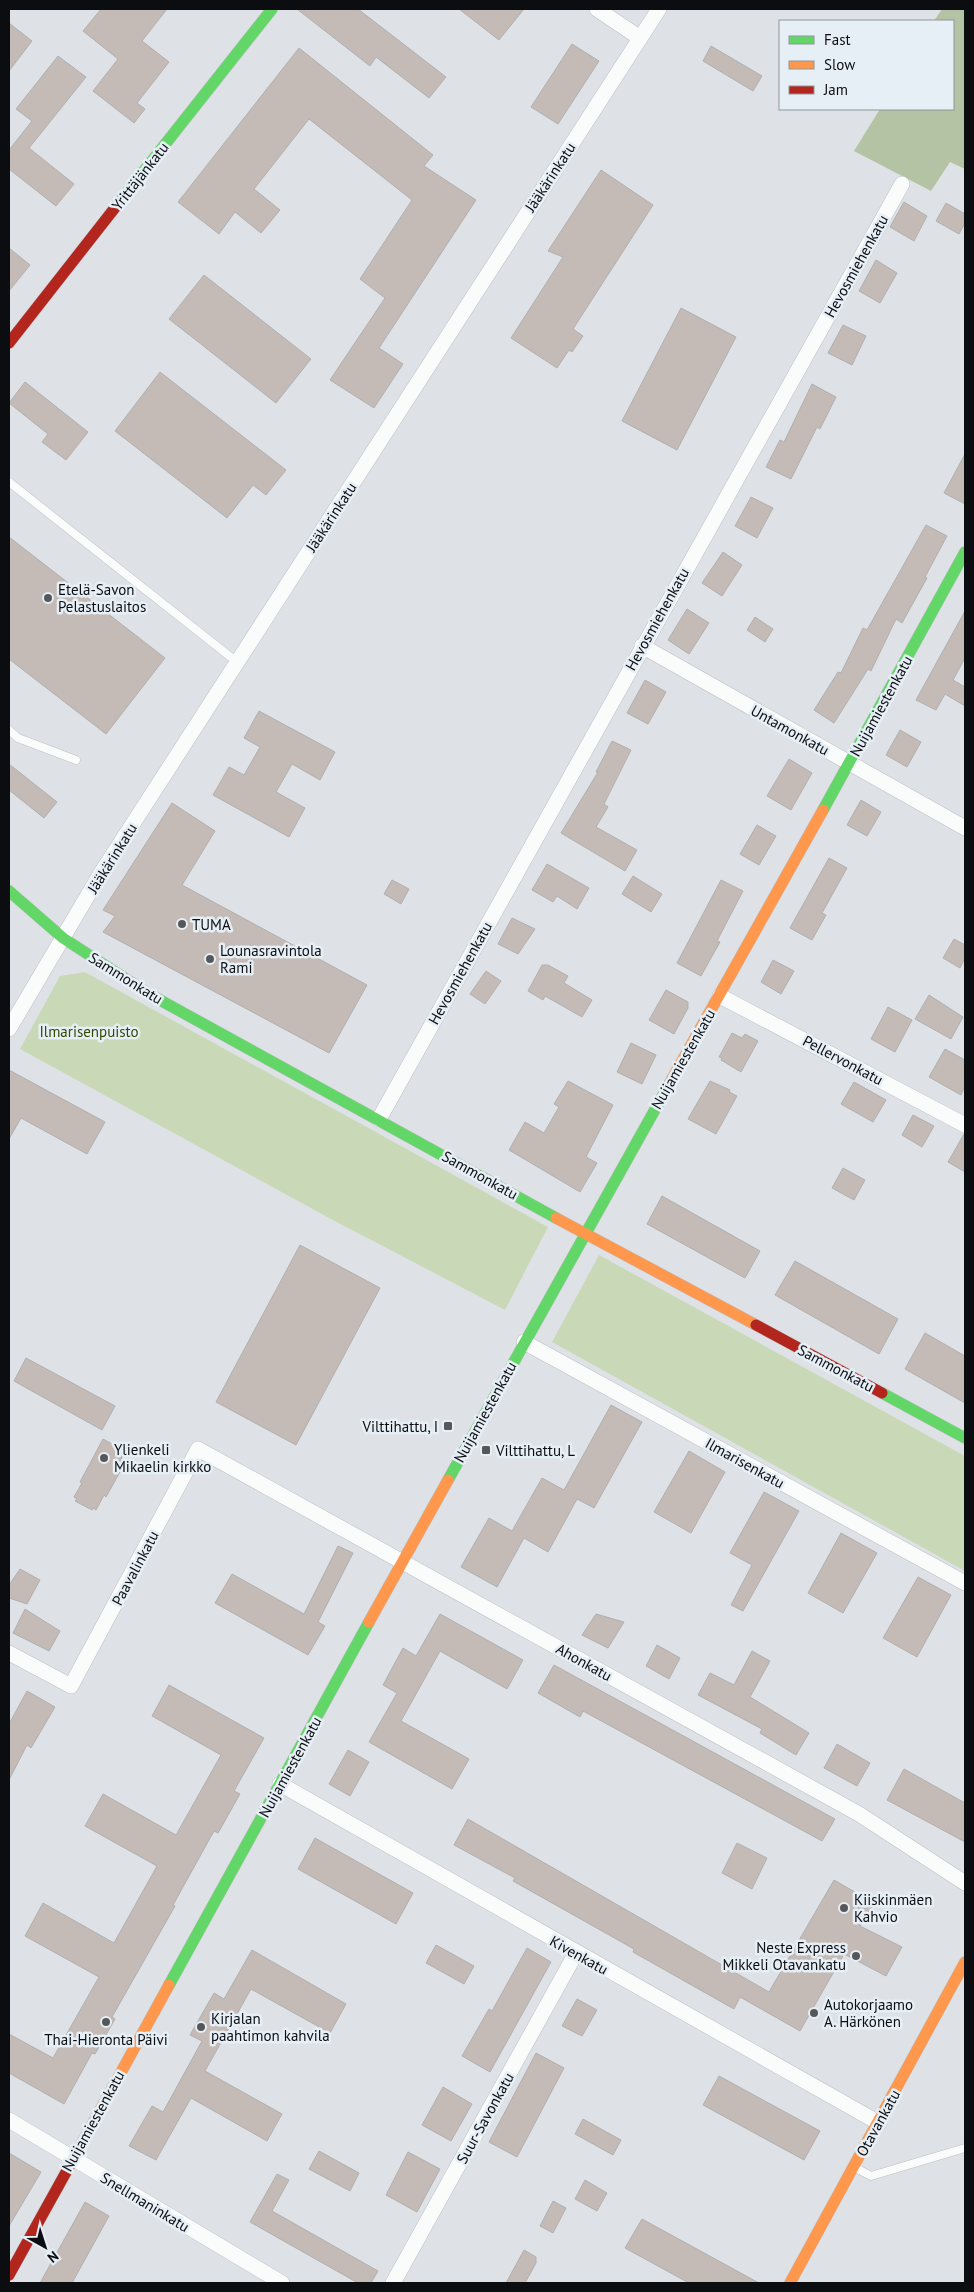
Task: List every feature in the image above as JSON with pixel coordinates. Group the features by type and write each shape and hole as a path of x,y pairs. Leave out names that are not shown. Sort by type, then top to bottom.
{"street":[{"name":"Yrittäjänkatu","path":"9,343 272,9"},
{"path":"597,9 640,38"},
{"name":"Jääkärinkatu","path":"9,1029 101,873 659,9"},
{"name":"Hevosmiehenkatu","path":"379,1119 902,184"},
{"name":"Nuijamiestenkatu","path":"9,2275 584,1233 720,996 965,552"},
{"name":"Untamonkatu","path":"642,646 965,828"},
{"name":"Sammonkatu","path":"9,891 62,938 149,994 584,1233 965,1438"},
{"name":"Pellervonkatu","path":"720,996 965,1126"},
{"name":"Ilmarisenkatu","path":"524,1342 965,1583"},
{"name":"Ahonkatu","path":"198,1449 859,1814 965,1883"},
{"name":"Paavalinkatu","path":"9,1653 71,1686 198,1449"},
{"name":"Kivenkatu","path":"280,1784 576,1954 879,2123"},
{"name":"Suur-Savonkatu","path":"393,2283 576,1954"},
{"name":"Otavankatu","path":"790,2283 879,2123 965,1962"},
{"name":"Snellmaninkatu","path":"9,2120 282,2283"}],"lane":[{"path":"9,482 238,662"},
{"path":"9,730 18,738 76,760"},
{"path":"854,2167 871,2176 965,2148"}],"green space":[{"path":"942,9 965,9 965,169 950,162 931,191 854,151 879,110 954,110 954,20 935,20"},
{"name":"Ilmarisenpuisto","path":"85,972 548,1227 505,1310 331,1219 20,1049 60,976"},
{"path":"599,1255 965,1456 965,1571 552,1342"}],"building":[{"path":"101,9 167,9 142,41 169,62 137,103 145,109 134,123 93,91 118,59 83,31"},
{"path":"297,9 358,9 446,77 429,98 376,57 370,66"},
{"path":"459,9 524,9 499,40"},
{"path":"9,23 32,41 9,71"},
{"path":"572,44 599,61 558,124 531,107"},
{"path":"711,46 762,76 753,91 703,61"},
{"path":"299,48 433,155 424,166 476,200 379,348 403,364 374,408 330,380 385,298 360,279 412,200 309,119 254,189 280,210 261,233 235,212 219,234 178,202"},
{"path":"58,56 86,77 29,148 74,184 56,206 9,169 9,150 32,121 16,109"},
{"path":"601,170 653,205 573,329 583,336 572,352 569,350 557,368 511,338 563,257 548,251"},
{"path":"904,202 927,216 914,241 890,227"},
{"path":"946,203 965,214 965,223 959,234 936,221"},
{"path":"9,248 30,265 9,291"},
{"path":"876,260 897,273 880,303 859,291"},
{"path":"204,275 311,359 276,403 169,319"},
{"path":"681,308 736,337 677,450 622,421"},
{"path":"843,325 866,336 852,365 828,353"},
{"path":"160,372 286,470 266,495 253,485 227,518 115,431"},
{"path":"25,382 88,432 66,460 42,442 48,434 9,403"},
{"path":"812,384 836,397 820,429 817,427 791,479 766,467 780,440 784,442"},
{"path":"965,454 965,504 944,493"},
{"path":"751,497 773,508 757,538 735,526"},
{"path":"926,525 947,536 925,577 927,578 902,623 896,619 871,671 868,669 834,723 814,710 838,672 841,673 863,628 867,630"},
{"name":"Etelä-Savon Pelastuslaitos","path":"9,537 165,658 106,734 9,659"},
{"path":"723,552 742,565 722,596 702,583"},
{"path":"687,609 709,623 689,654 668,640"},
{"path":"965,611 965,658 953,680 965,687 965,706 945,694 936,710 916,700"},
{"path":"755,617 773,629 765,642 747,630"},
{"path":"645,680 666,692 648,724 627,713"},
{"path":"259,711 335,752 320,780 292,764 276,792 305,808 289,837 213,795 229,767 244,775 260,747 244,738"},
{"path":"900,730 921,742 907,767 886,755"},
{"path":"612,741 631,750 604,804 608,807 596,827 637,850 625,871 561,833 598,772 596,772"},
{"path":"789,759 812,773 791,810 767,796"},
{"path":"9,764 57,802 44,818 9,790"},
{"path":"861,800 881,812 867,836 847,825"},
{"name":"TUMA","path":"172,803 215,831 182,885 367,985 329,1053 103,932 115,916 103,910"},
{"path":"757,825 776,836 759,865 740,854"},
{"path":"829,858 847,868 822,913 826,915 812,940 790,928"},
{"path":"547,864 589,888 577,909 557,896 553,902 532,890"},
{"path":"633,876 662,894 651,912 622,894"},
{"path":"392,880 409,889 401,904 384,894"},
{"path":"721,880 743,891 717,941 720,942 701,976 677,963"},
{"path":"512,918 535,929 518,954 498,944"},
{"path":"954,939 965,945 965,958 960,968 943,958"},
{"path":"773,960 794,971 781,994 761,982"},
{"path":"542,965 548,965 568,976 564,983 592,1000 582,1017 545,996 543,1000 528,991"},
{"path":"486,971 501,981 485,1004 470,994"},
{"path":"666,990 688,1002 688,1008 674,1034 649,1020"},
{"path":"929,995 963,1017 951,1039 915,1019"},
{"path":"888,1007 912,1020 895,1052 871,1039"},
{"path":"732,1033 742,1038 745,1034 758,1041 741,1072 719,1057"},
{"path":"631,1043 656,1055 642,1084 617,1072"},
{"path":"945,1049 965,1060 965,1086 961,1095 929,1077"},
{"path":"9,1070 105,1122 87,1154 21,1118 9,1139"},
{"path":"568,1081 613,1105 586,1157 597,1163 580,1192 509,1150 525,1122 544,1133 559,1107 554,1104"},
{"path":"710,1081 730,1090 729,1092 737,1096 716,1134 688,1119"},
{"path":"854,1082 886,1100 873,1122 841,1104"},
{"path":"913,1115 934,1126 922,1147 902,1135"},
{"path":"965,1134 965,1172 948,1162"},
{"path":"843,1168 865,1180 854,1200 832,1188"},
{"path":"662,1196 760,1251 745,1278 647,1224"},
{"path":"300,1245 380,1288 296,1445 216,1402"},
{"path":"795,1261 898,1319 879,1354 775,1295"},
{"path":"925,1333 965,1356 965,1403 905,1369"},
{"path":"26,1358 115,1406 102,1430 14,1381"},
{"path":"611,1405 642,1422 594,1508 577,1499 548,1552 524,1538 497,1587 461,1567 489,1518 512,1531 542,1478 564,1490"},
{"path":"103,1439 125,1451 120,1461 122,1462 119,1469 121,1470 106,1497 104,1495 96,1510 93,1508 92,1510 75,1501 77,1499 74,1497"},
{"path":"689,1451 725,1472 691,1533 654,1512"},
{"path":"764,1492 799,1511 743,1611 731,1605 752,1565 730,1553"},
{"path":"841,1533 877,1553 843,1613 808,1593"},
{"path":"338,1546 353,1553 318,1622 325,1626 308,1655 215,1603 232,1574 304,1614"},
{"path":"20,1569 40,1580 27,1604 9,1598 9,1585"},
{"path":"918,1577 951,1595 917,1657 883,1638"},
{"path":"25,1609 60,1631 49,1651 13,1633"},
{"path":"440,1614 523,1660 507,1689 440,1651 401,1721 469,1759 452,1789 369,1742 397,1693 383,1685 403,1648 416,1656"},
{"path":"596,1614 624,1622 608,1648 582,1635"},
{"path":"657,1645 680,1658 669,1679 646,1666"},
{"path":"752,1651 770,1661 750,1697 809,1733 796,1755 760,1733 762,1729 698,1695 710,1673 734,1685"},
{"path":"554,1665 835,1819 822,1841 583,1711 580,1717 538,1693"},
{"path":"169,1685 264,1738 234,1791 240,1794 218,1833 214,1831 173,1905 175,1906 112,2017 115,2019 95,2054 92,2053 64,2104 9,2073 9,2034 53,2058 99,1977 25,1936 43,1903 114,1943 157,1866 85,1826 103,1794 176,1835 221,1755 152,1716"},
{"path":"27,1691 55,1707 31,1748 27,1745 9,1780 9,1724"},
{"path":"837,1744 870,1763 857,1786 824,1768"},
{"path":"348,1750 369,1762 350,1796 329,1784"},
{"path":"904,1769 965,1803 965,1842 887,1800"},
{"path":"468,1819 769,1992 834,1880 874,1903 860,1926 902,1947 886,1976 844,1954 800,2031 740,1997 734,2009 633,1952 634,1949 513,1881 515,1878 454,1845"},
{"path":"315,1838 413,1893 396,1924 298,1869"},
{"path":"737,1843 767,1858 752,1889 722,1873"},
{"path":"436,1945 474,1966 464,1984 426,1963"},
{"path":"527,1948 551,1962 490,2072 462,2056 489,2009 492,2011"},
{"path":"252,1950 346,2004 330,2033 251,1989 205,2071 282,2114 267,2141 191,2098 156,2160 129,2146 152,2106 163,2112 202,2041 190,2035 214,1993 224,1999"},
{"path":"577,1999 597,2010 582,2036 562,2026"},
{"path":"536,2053 564,2068 517,2157 489,2142"},
{"path":"719,2076 820,2131 804,2160 703,2105"},
{"path":"443,2087 472,2104 451,2141 422,2125"},
{"path":"583,2119 621,2140 613,2155 575,2134"},
{"path":"319,2151 359,2173 350,2191 309,2169"},
{"path":"408,2152 440,2169 417,2212 386,2195"},
{"path":"9,2153 41,2172 9,2226"},
{"path":"277,2174 289,2180 272,2211 378,2271 371,2283 358,2283 250,2222"},
{"path":"585,2180 607,2193 597,2211 575,2199"},
{"path":"553,2201 566,2208 553,2233 540,2226"},
{"path":"85,2202 109,2216 72,2283 40,2283"},
{"path":"642,2219 759,2283 689,2283 625,2248"},
{"path":"524,2250 536,2257 536,2263 525,2283 506,2283"}],"traffic: fast":[{"path":"121,200 272,9"},
{"path":"823,810 965,552"},
{"path":"9,891 63,938 149,994 556,1218"},
{"path":"448,1480 667,1088"},
{"path":"882,1393 965,1438"},
{"path":"169,1985 369,1622"}],"traffic: slow":[{"path":"667,1088 823,810"},
{"path":"556,1218 756,1325"},
{"path":"369,1622 448,1480"},
{"path":"790,2283 965,1962"},
{"path":"70,2165 169,1985"}],"traffic: jam":[{"path":"9,343 121,200"},
{"path":"756,1325 882,1393"},
{"path":"9,2275 70,2165"}],"place":[{"name":"Etelä-Savon Pelastuslaitos","path":"48,598"},
{"name":"TUMA","path":"182,924"},
{"name":"Lounasravintola Rami","path":"210,959"},
{"name":"Vilttihattu, I","path":"448,1426"},
{"name":"Vilttihattu, L","path":"486,1450"},
{"name":"Ylienkeli Mikaelin kirkko","path":"104,1458"},
{"name":"Kiiskinmäen Kahvio","path":"844,1908"},
{"name":"Neste Express Mikkeli Otavankatu","path":"856,1956"},
{"name":"Autokorjaamo A. Härkönen","path":"814,2013"},
{"name":"Thai-Hieronta Päivi","path":"106,2022"},
{"name":"Kirjalan paahtimon kahvila","path":"201,2027"}]}
